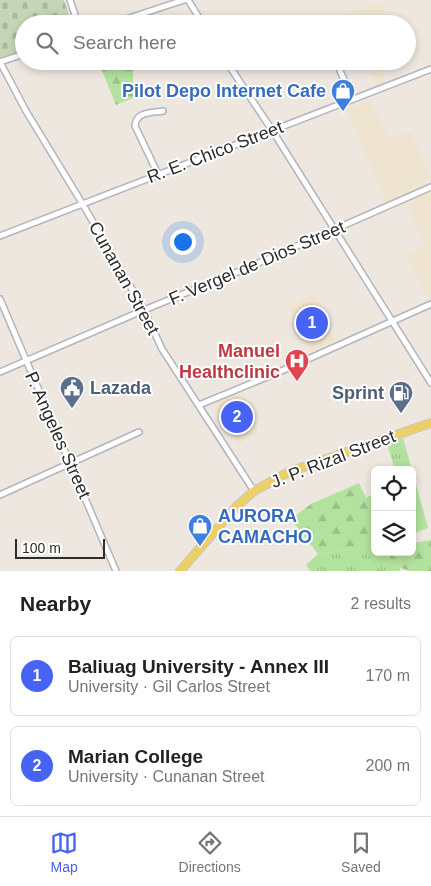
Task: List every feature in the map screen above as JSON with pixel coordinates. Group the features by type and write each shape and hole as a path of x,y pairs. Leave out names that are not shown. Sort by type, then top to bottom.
{"main road":[{"name":"J. P. Rizal Street","path":"180,571 237,506 254,491 289,472 431,422"}],"street":[{"path":"70,0 75,15"},
{"path":"138,15 184,0"},
{"path":"188,0 197,15"},
{"path":"0,62 15,57"},
{"name":"Cunanan Street","path":"0,62 26,111 144,310 162,349 254,491"},
{"name":"R. E. Chico Street","path":"0,236 431,69"},
{"path":"232,70 336,230 431,383"},
{"path":"340,70 352,99"},
{"path":"158,174 135,126 136,120 141,115 163,111"},
{"name":"F. Vergel de Dios Street","path":"0,372 336,230 431,187"},
{"name":"P. Angeles Street","path":"0,299 116,571"},
{"path":"199,405 279,372 431,304"},
{"path":"0,495 139,432"}],"shaded area":[{"path":"381,2 386,15 340,15"},
{"path":"371,70 382,70 386,82 377,86"},
{"path":"370,100 389,139 410,131 431,177 431,182 386,203 347,109"},
{"path":"431,190 431,299 429,300 406,255 425,246 405,201"},
{"path":"316,293 335,340 310,352 289,305"},
{"path":"241,390 259,433 237,445 213,402"}],"green space":[{"path":"0,0 64,0 69,15 15,15 15,55 0,60"},
{"path":"102,70 133,70 133,98 116,105"},
{"path":"403,438 411,466 394,466 387,444"},
{"path":"359,483 366,498 371,495 371,547 318,554 291,519 311,504"},
{"path":"416,484 428,528 416,532"},
{"path":"431,540 431,571 411,571 400,568 400,571 390,571 390,556 416,556 416,543"},
{"path":"371,547 371,556 390,556 390,571 310,571 306,565 318,554"}],"place":[{"name":"Pilot Depo Internet Cafe","path":"343,112"},
{"name":"Baliuag University - Annex III","path":"312,323"},
{"name":"Manuel Healthclinic","path":"297,382"},
{"name":"Lazada","path":"72,409"},
{"name":"Sprint","path":"401,414"},
{"name":"Marian College","path":"237,417"},
{"name":"AURORA CAMACHO","path":"200,547"}]}
